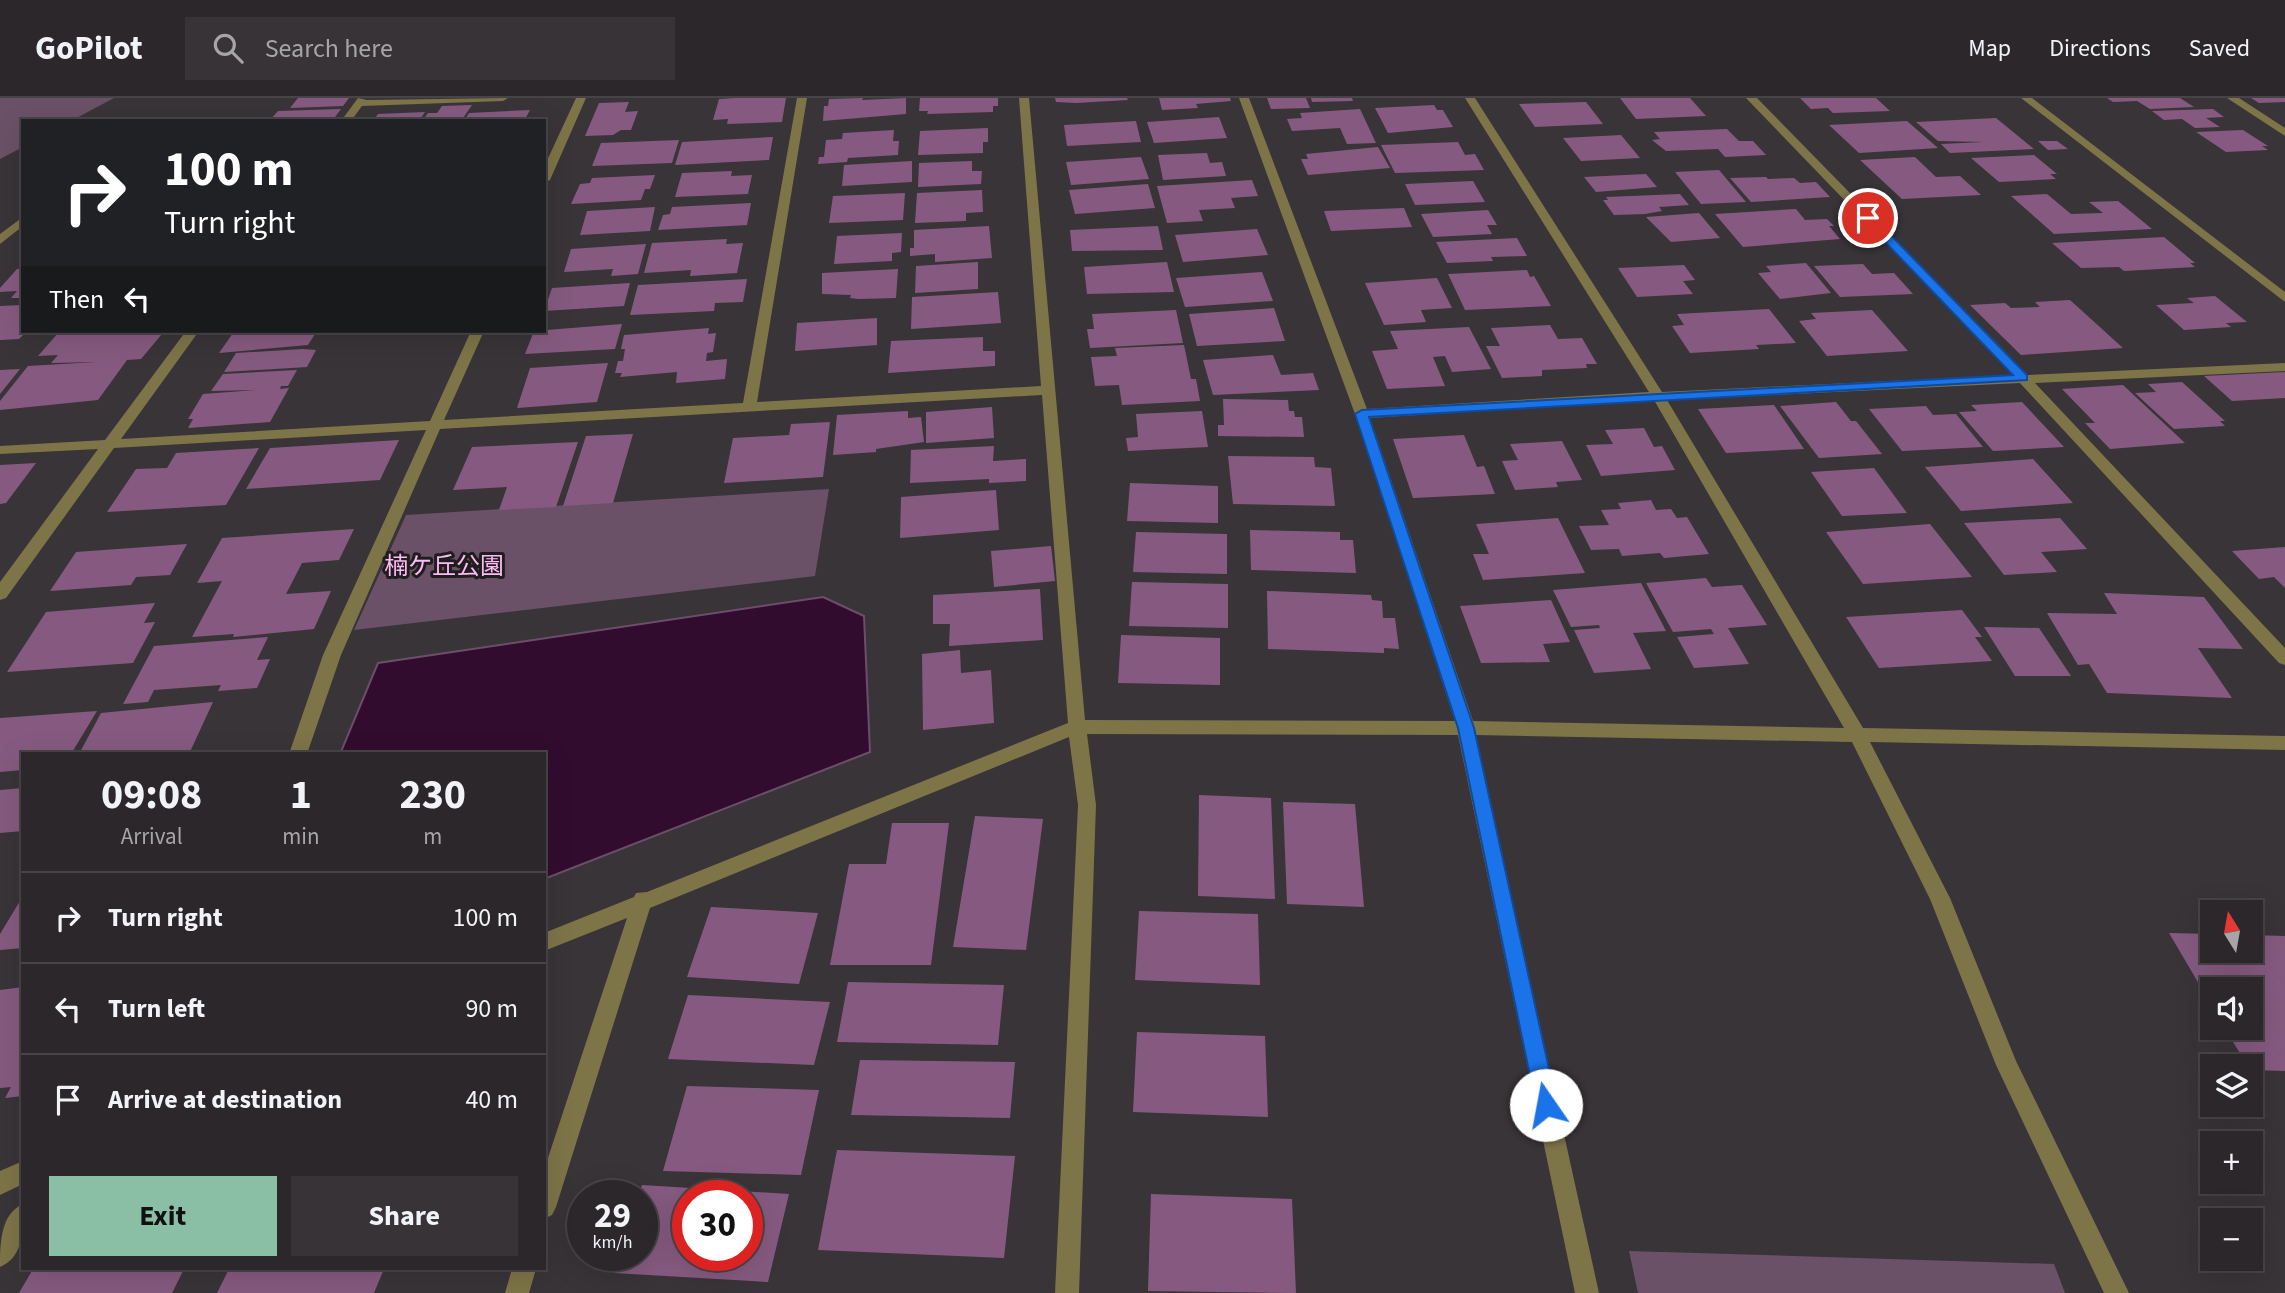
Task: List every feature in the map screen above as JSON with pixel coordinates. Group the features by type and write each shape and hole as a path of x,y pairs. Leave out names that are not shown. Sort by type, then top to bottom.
{"street":[{"path":"348,119 361,101 503,98"},
{"path":"546,176 581,98"},
{"path":"749,408 802,98"},
{"path":"1024,98 1077,727 1087,805 1067,1293"},
{"path":"1244,98 1362,414 1466,728 1587,1293"},
{"path":"1470,98 1658,396 1858,736 1940,898 2007,1065 2117,1293"},
{"path":"1751,98 2023,378 2285,659"},
{"path":"2026,98 2285,298"},
{"path":"2232,98 2285,133"},
{"path":"0,240 21,222"},
{"path":"0,594 191,333"},
{"path":"299,752 332,655 476,333"},
{"path":"1362,414 1658,396 2285,367"},
{"path":"0,450 1049,390"},
{"path":"546,941 643,899 1077,727 1466,728 2285,743"},
{"path":"546,1201 643,899"},
{"path":"0,1183 21,1173"},
{"path":"0,1255 21,1219"},
{"path":"517,1293 524,1270"}],"green space":[{"path":"0,98 114,98 75,119 21,119 21,148 0,159"},
{"name":"楠ケ丘公園","path":"829,489 815,576 354,630 406,515"},
{"path":"1629,1251 2054,1264 2065,1293 1638,1293"}],"shaded area":[{"path":"823,597 864,616 870,752 546,878 546,752 341,752 378,663"}],"building":[{"path":"298,98 349,98 343,106 290,108"},
{"path":"786,98 782,122 727,124 728,119 713,120 719,99"},
{"path":"863,98 862,100 906,98 906,114 823,121 824,106 828,106 829,99"},
{"path":"920,98 998,98 998,106 993,106 993,112 927,114 928,111 919,111"},
{"path":"1055,98 1128,100 1076,103 1056,102"},
{"path":"1159,98 1230,98 1231,101 1196,104 1198,108 1162,110"},
{"path":"1267,98 1306,98 1310,108 1271,109"},
{"path":"1311,98 1352,98 1353,101 1312,102"},
{"path":"1620,98 1690,98 1706,116 1636,119"},
{"path":"1800,98 1876,98 1890,111 1833,113 1828,108 1811,109"},
{"path":"2107,98 2180,98 2194,107 2150,109 2137,101 2113,102"},
{"path":"2251,98 2285,98 2285,102 2259,103"},
{"path":"629,102 625,112 638,111 631,130 621,130 613,135 585,136 599,103"},
{"path":"1586,102 1603,124 1535,127 1519,104"},
{"path":"472,105 462,119 424,119 428,113 437,113 442,106"},
{"path":"1434,105 1437,110 1443,110 1453,127 1388,133 1375,108"},
{"path":"341,109 334,119 271,119 278,111"},
{"path":"1360,109 1376,143 1347,144 1340,128 1292,131 1287,119 1302,118 1300,113"},
{"path":"2213,109 2224,117 2206,118 2220,127 2195,128 2182,119 2164,120 2152,111"},
{"path":"530,110 525,119 465,119 469,113"},
{"path":"425,112 420,119 374,119 378,114"},
{"path":"1219,117 1227,138 1154,143 1147,122"},
{"path":"1996,118 2034,149 1950,153 1941,144 1984,142 1938,141 1916,122"},
{"path":"1136,121 1141,142 1067,146 1064,125"},
{"path":"1907,121 1938,148 1859,153 1829,125"},
{"path":"988,128 988,142 983,142 983,153 918,155 920,131"},
{"path":"1727,129 1739,141 1753,141 1766,155 1725,157 1718,149 1666,151 1652,140 1660,139 1654,132"},
{"path":"894,130 893,141 899,141 898,155 848,158 847,162 818,164 819,157 824,157 826,140 842,139 843,133"},
{"path":"2243,130 2268,146 2262,146 2268,150 2226,152 2196,132"},
{"path":"1621,135 1640,158 1581,161 1563,138"},
{"path":"773,137 769,160 675,165 682,142"},
{"path":"679,140 672,163 592,166 601,143"},
{"path":"2038,141 2057,141 2068,149 2048,150"},
{"path":"1458,142 1465,155 1475,154 1484,170 1395,173 1381,145"},
{"path":"1378,147 1390,168 1308,175 1301,159 1308,159 1306,154"},
{"path":"1207,153 1210,163 1222,162 1226,176 1163,180 1158,155"},
{"path":"2034,155 2057,174 2050,174 2056,179 1999,182 1971,158"},
{"path":"1141,157 1149,179 1071,185 1066,162"},
{"path":"1915,157 1936,177 1960,176 1981,195 1902,199 1860,160"},
{"path":"912,161 912,182 842,186 844,165"},
{"path":"972,161 972,171 982,171 981,184 918,187 919,163"},
{"path":"1719,170 1746,202 1701,204 1675,172"},
{"path":"732,171 731,176 752,175 748,194 675,197 682,173"},
{"path":"1646,174 1657,187 1596,192 1584,177"},
{"path":"655,175 650,189 645,189 641,200 571,204 580,184 590,183 592,178"},
{"path":"1730,178 1794,178 1800,183 1816,182 1830,197 1751,202"},
{"path":"1252,180 1258,196 1231,198 1235,208 1199,210 1203,221 1167,223 1157,186"},
{"path":"1473,181 1485,202 1415,205 1405,184"},
{"path":"1148,184 1155,208 1075,214 1069,190"},
{"path":"982,190 983,212 966,213 966,221 915,223 917,193"},
{"path":"905,193 903,220 829,223 833,196"},
{"path":"1680,194 1689,205 1659,207 1662,211 1645,214 1614,215 1603,200 1608,200 1606,197"},
{"path":"2047,194 2071,214 2103,213 2089,202 2118,201 2152,229 2054,234 2011,196"},
{"path":"751,203 747,225 658,230 663,215 670,214 672,207"},
{"path":"655,207 650,231 580,235 587,211"},
{"path":"1404,208 1412,227 1331,231 1324,211"},
{"path":"1796,209 1805,220 1827,219 1834,226 1829,226 1840,239 1743,247 1715,214"},
{"path":"1488,210 1497,225 1487,225 1492,234 1433,237 1421,214"},
{"path":"1699,213 1720,238 1671,242 1646,217"},
{"path":"989,226 992,258 935,262 935,254 910,256 910,248 914,248 914,230"},
{"path":"1158,226 1163,250 1072,251 1070,230"},
{"path":"1257,229 1268,255 1183,262 1175,235"},
{"path":"902,233 901,252 892,253 892,261 834,264 837,236"},
{"path":"2164,237 2195,263 2190,263 2195,267 2124,271 2119,267 2081,268 2052,243"},
{"path":"1517,238 1527,256 1491,257 1493,261 1447,263 1436,242"},
{"path":"727,239 726,244 743,243 737,273 690,276 691,270 644,273 652,243"},
{"path":"646,244 638,274 611,276 613,269 564,272 571,249"},
{"path":"978,262 978,289 915,293 916,266"},
{"path":"1167,262 1174,292 1087,294 1084,267"},
{"path":"1806,263 1831,293 1780,299 1758,273 1771,272 1766,266"},
{"path":"1863,264 1872,274 1894,273 1913,294 1840,297 1814,266"},
{"path":"1684,265 1695,280 1683,281 1693,294 1637,297 1618,268"},
{"path":"17,269 21,269 21,298 11,298 17,291 0,292 0,288"},
{"path":"898,269 896,298 859,299 850,298 851,295 822,294 822,273"},
{"path":"1527,270 1530,277 1534,276 1551,306 1465,310 1448,274"},
{"path":"1262,272 1273,301 1185,307 1176,278"},
{"path":"1437,278 1452,308 1421,310 1426,322 1384,325 1365,283"},
{"path":"747,279 743,302 715,303 714,311 630,315 638,285"},
{"path":"630,283 624,306 546,311 552,288"},
{"path":"998,292 1001,323 911,329 912,297"},
{"path":"2215,296 2247,322 2226,323 2231,327 2184,330 2156,305 2194,303 2187,298"},
{"path":"2070,300 2123,348 2021,355 1970,305 2005,303 2011,308 2040,307 2035,302"},
{"path":"21,305 21,333 25,333 19,339 0,340 0,306"},
{"path":"1274,308 1285,341 1197,346 1189,314"},
{"path":"1769,309 1796,343 1756,345 1759,349 1690,353 1672,326 1684,325 1677,314"},
{"path":"1176,310 1183,343 1090,348 1087,329 1094,329 1092,314"},
{"path":"1872,310 1908,351 1827,356 1799,321 1816,319 1811,313"},
{"path":"877,318 877,345 795,351 797,323"},
{"path":"622,324 615,349 525,354 533,333 546,333 546,330"},
{"path":"1550,325 1558,339 1582,338 1597,364 1586,364 1587,368 1542,370 1542,376 1502,378 1486,346 1500,346 1491,328"},
{"path":"1469,327 1491,369 1452,372 1445,356 1433,357 1445,386 1387,389 1372,351 1398,349 1390,331"},
{"path":"709,328 708,334 716,333 713,352 707,353 706,361 727,359 725,379 676,383 677,372 620,377 622,373 615,373 618,361 623,361 625,349 621,349 624,335"},
{"path":"58,333 162,334 141,359 127,360 98,400 0,410 0,401 28,366 96,362 51,363 58,355 38,356"},
{"path":"233,333 316,333 308,345 219,353"},
{"path":"983,337 983,351 995,351 995,366 888,373 891,341"},
{"path":"1184,345 1191,379 1196,379 1200,401 1122,405 1119,385 1095,386 1091,357 1117,356 1115,348"},
{"path":"316,350 307,367 224,372 236,353"},
{"path":"1273,355 1281,375 1313,373 1319,390 1213,395 1203,360"},
{"path":"608,363 597,402 517,408 530,368"},
{"path":"20,369 0,394 0,370"},
{"path":"297,370 288,386 281,386 280,389 289,388 270,422 188,428 193,419 188,419 203,394 256,390 211,391 223,374"},
{"path":"2285,372 2285,398 2232,401 2204,376"},
{"path":"2182,382 2225,421 2220,421 2225,426 2174,429 2135,393 2156,392 2148,384"},
{"path":"2123,385 2185,443 2110,449 2085,423 2095,423 2062,389"},
{"path":"1223,399 1288,400 1289,411 1294,411 1295,417 1302,417 1304,437 1218,436 1218,425 1224,425"},
{"path":"1836,402 1851,421 1856,421 1882,454 1819,458 1780,406"},
{"path":"2022,402 2064,447 1993,451 1959,412 1977,411 1971,405"},
{"path":"1774,405 1804,449 1726,453 1698,409"},
{"path":"1926,406 1933,415 1956,414 1983,447 1902,451 1869,409"},
{"path":"992,407 994,438 926,443 926,412"},
{"path":"908,411 908,418 921,417 924,442 876,449 876,452 833,455 837,415"},
{"path":"1202,411 1208,447 1128,451 1126,438 1138,437 1136,414"},
{"path":"830,422 823,477 724,483 733,438 789,435 791,424"},
{"path":"1644,428 1654,447 1662,446 1675,470 1601,476 1586,445 1613,444 1605,430"},
{"path":"633,434 613,503 563,506 586,436"},
{"path":"1464,435 1477,467 1484,466 1495,494 1413,498 1393,439"},
{"path":"399,440 380,480 246,489 270,448"},
{"path":"1562,441 1582,480 1556,482 1558,487 1515,490 1502,461 1518,460 1510,444"},
{"path":"578,442 556,507 499,510 507,487 453,490 472,447"},
{"path":"994,446 993,461 1026,459 1026,481 989,483 989,479 910,483 911,450"},
{"path":"259,448 226,505 107,512 136,469 167,468 176,453"},
{"path":"1228,456 1314,457 1315,467 1331,468 1335,506 1233,504"},
{"path":"2033,459 2073,503 1961,511 1925,467"},
{"path":"36,463 6,503 0,504 0,465"},
{"path":"1874,468 1907,513 1842,516 1811,472"},
{"path":"1130,483 1218,486 1218,523 1127,521"},
{"path":"996,490 999,530 900,538 901,497"},
{"path":"1651,500 1656,510 1671,509 1677,518 1687,517 1709,554 1664,558 1660,553 1622,556 1619,549 1591,550 1579,526 1609,525 1601,510 1621,509 1618,503"},
{"path":"1558,518 1585,573 1483,580 1473,554 1489,554 1476,524"},
{"path":"2060,518 2087,549 2041,552 2057,572 2004,575 1964,523"},
{"path":"1930,524 1972,577 1863,584 1826,532"},
{"path":"354,529 339,560 302,563 286,594 331,591 314,629 233,637 234,634 192,637 222,581 197,583 222,538"},
{"path":"1250,530 1340,532 1340,540 1353,540 1356,573 1251,570"},
{"path":"1136,532 1227,534 1227,574 1133,572"},
{"path":"187,544 170,575 136,577 131,585 50,591 76,552"},
{"path":"1051,546 1055,581 994,587 991,551"},
{"path":"2285,547 2285,588 2274,577 2259,579 2232,551"},
{"path":"1706,578 1712,587 1742,585 1767,625 1728,628 1749,664 1694,668 1677,637 1714,634 1711,629 1673,632 1646,583"},
{"path":"1132,582 1228,584 1228,628 1129,626"},
{"path":"1641,583 1666,631 1633,633 1651,669 1594,673 1574,630 1600,628 1599,625 1571,627 1553,590"},
{"path":"1040,589 1043,640 949,646 950,624 933,624 933,595"},
{"path":"1267,591 1371,595 1372,600 1382,601 1383,618 1395,618 1399,649 1384,648 1384,653 1268,649"},
{"path":"2104,593 2204,597 2243,649 2198,648 2232,698 2107,693 2089,664 2078,665 2047,613 2117,614"},
{"path":"1551,600 1570,642 1543,644 1550,662 1481,663 1460,606"},
{"path":"155,603 144,623 155,622 133,663 7,672 46,612"},
{"path":"1962,610 1982,637 1975,637 1992,661 1879,668 1846,617"},
{"path":"1984,627 2039,628 2071,676 2015,676"},
{"path":"1121,635 1220,638 1220,685 1118,683"},
{"path":"268,637 257,660 270,659 257,688 218,691 221,685 154,690 148,702 123,704 154,646"},
{"path":"960,650 961,673 991,670 994,723 923,730 922,654"},
{"path":"213,702 190,752 80,752 101,713"},
{"path":"97,711 72,752 21,752 21,770 0,772 0,718"},
{"path":"21,788 21,831 0,833 0,790"},
{"path":"1199,795 1271,798 1275,899 1198,896"},
{"path":"1283,802 1355,804 1364,907 1287,904"},
{"path":"975,816 1043,819 1026,950 953,947"},
{"path":"892,823 949,823 931,965 830,965 849,864 886,864"},
{"path":"21,899 21,948 0,950 0,934"},
{"path":"711,907 818,913 799,984 687,977"},
{"path":"1139,911 1258,914 1260,985 1135,980"},
{"path":"2169,933 2200,934 2200,963 2263,963 2263,935 2285,936 2285,1071 2263,1070 2263,1054 2240,1054 2232,1040 2263,1040 2263,977 2200,977 2200,986"},
{"path":"848,982 1004,985 998,1045 837,1042"},
{"path":"21,987 21,1096 5,1098 11,1087 0,1088 0,990"},
{"path":"688,995 830,1002 814,1065 668,1059"},
{"path":"1137,1032 1265,1036 1268,1117 1133,1112"},
{"path":"860,1060 1015,1062 1010,1118 851,1115"},
{"path":"687,1086 819,1090 801,1175 663,1171"},
{"path":"837,1150 1015,1156 1004,1258 818,1250"},
{"path":"658,1186 672,1187 672,1271 763,1271 763,1192 789,1194 768,1282 614,1273 658,1271"},
{"path":"1151,1194 1292,1199 1296,1293 1148,1291"},
{"path":"32,1270 184,1270 172,1293 19,1293"},
{"path":"228,1270 384,1270 374,1293 217,1293"}],"route":[{"path":"1546,1105 1466,728 1362,414 2023,378 1868,218"}]}
